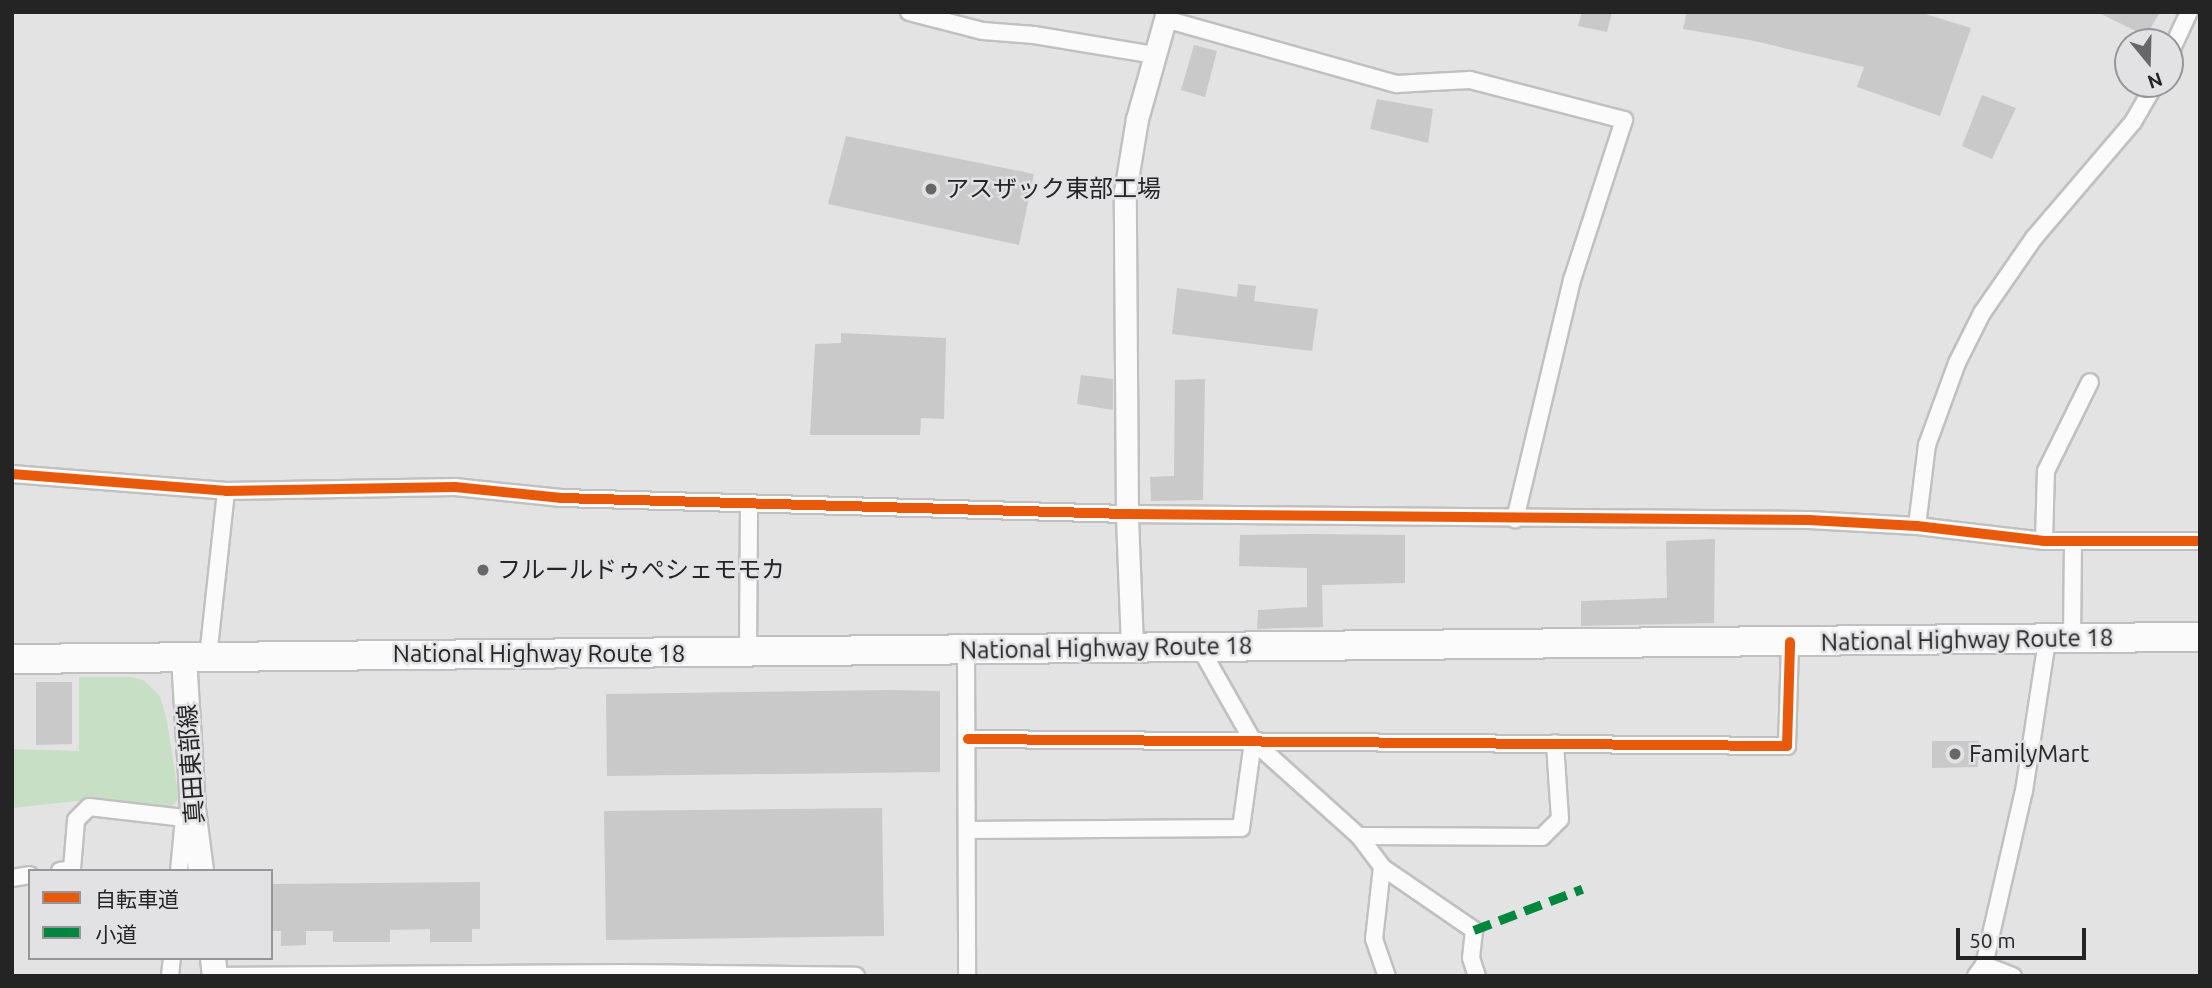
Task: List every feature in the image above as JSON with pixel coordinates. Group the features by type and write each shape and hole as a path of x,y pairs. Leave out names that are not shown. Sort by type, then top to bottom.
{"highway":[{"name":"National Highway Route 18","path":"12,659 2200,637"}],"main road":[{"name":"真田東部線","path":"196,657 188,814 201,869"}],"street":[{"path":"909,12 983,31 1034,35 1154,55"},
{"path":"2182,28 2189,12"},
{"path":"1132,646 1127,514 1125,192 1137,119 1166,15 1397,84 1470,80 1624,120 1572,280 1515,519"},
{"path":"1917,526 1927,445 1958,363 1982,313 2034,238 2133,122 2147,98"},
{"path":"2044,541 2046,471 2090,382"},
{"path":"12,474 226,491 455,486 561,498 1127,514 1809,520 1917,526 2044,541 2200,541"},
{"path":"196,657 226,491"},
{"path":"748,652 749,503"},
{"path":"2013,976 1980,970 2060,640 2073,542"},
{"path":"968,740 1787,746 1790,642"},
{"path":"1199,646 1253,740 1359,836 1382,867 1474,930 1471,958 1477,976"},
{"path":"966,651 967,976"},
{"path":"967,830 1241,828 1253,740"},
{"path":"1359,836 1542,838 1560,819 1555,743"},
{"path":"72,869 76,820 89,807 188,814 179,869"},
{"path":"1382,867 1374,939 1387,976"},
{"path":"214,976 623,973 856,976"}],"green space":[{"path":"79,677 131,677 143,680 160,696 167,721 179,799 168,809 86,800 12,808 12,749 79,751"}],"building":[{"path":"1582,12 1612,12 1607,32 1578,26"},
{"path":"1687,12 1919,12 1971,28 1940,116 1857,87 1864,67 1750,40 1683,29"},
{"path":"2097,12 2160,12 2151,28 2130,28"},
{"path":"1194,45 1217,51 1205,97 1181,90"},
{"path":"1982,95 2016,108 1992,159 1962,146"},
{"path":"1377,99 1433,109 1428,143 1370,129"},
{"name":"アスザック東部工場","path":"846,136 1034,174 1019,245 828,204"},
{"path":"1238,284 1256,286 1254,301 1318,309 1312,351 1172,334 1177,288 1237,297"},
{"path":"841,333 946,338 944,419 921,418 920,435 810,435 815,344 841,343"},
{"path":"1081,375 1113,379 1113,410 1077,404"},
{"path":"1205,379 1203,500 1151,501 1150,477 1174,476 1175,380"},
{"path":"1240,535 1405,535 1405,583 1322,585 1323,627 1257,629 1258,610 1307,607 1307,568 1239,566"},
{"path":"1715,539 1714,623 1581,626 1581,601 1667,598 1666,541"},
{"path":"36,682 72,682 72,744 36,745"},
{"path":"940,691 940,772 607,776 606,694"},
{"name":"FamilyMart","path":"1932,741 1979,741 1978,767 1932,768"},
{"path":"882,808 884,936 606,940 604,811"},
{"path":"480,882 480,929 472,929 472,942 430,942 430,929 390,930 390,942 333,942 333,931 306,931 306,945 281,946 281,931 273,931 273,884"}],"marked path":[{"path":"1474,930 1582,889"}],"cycle path":[{"path":"12,474 226,491 455,487 561,498 1127,514 1809,520 1917,526 2044,541 2200,541"},
{"path":"968,739 1787,746 1790,642"}],"place":[{"name":"アスザック東部工場","path":"931,189"},
{"name":"フルールドゥぺシェモモカ","path":"483,570"},
{"name":"FamilyMart","path":"1955,754"}]}
